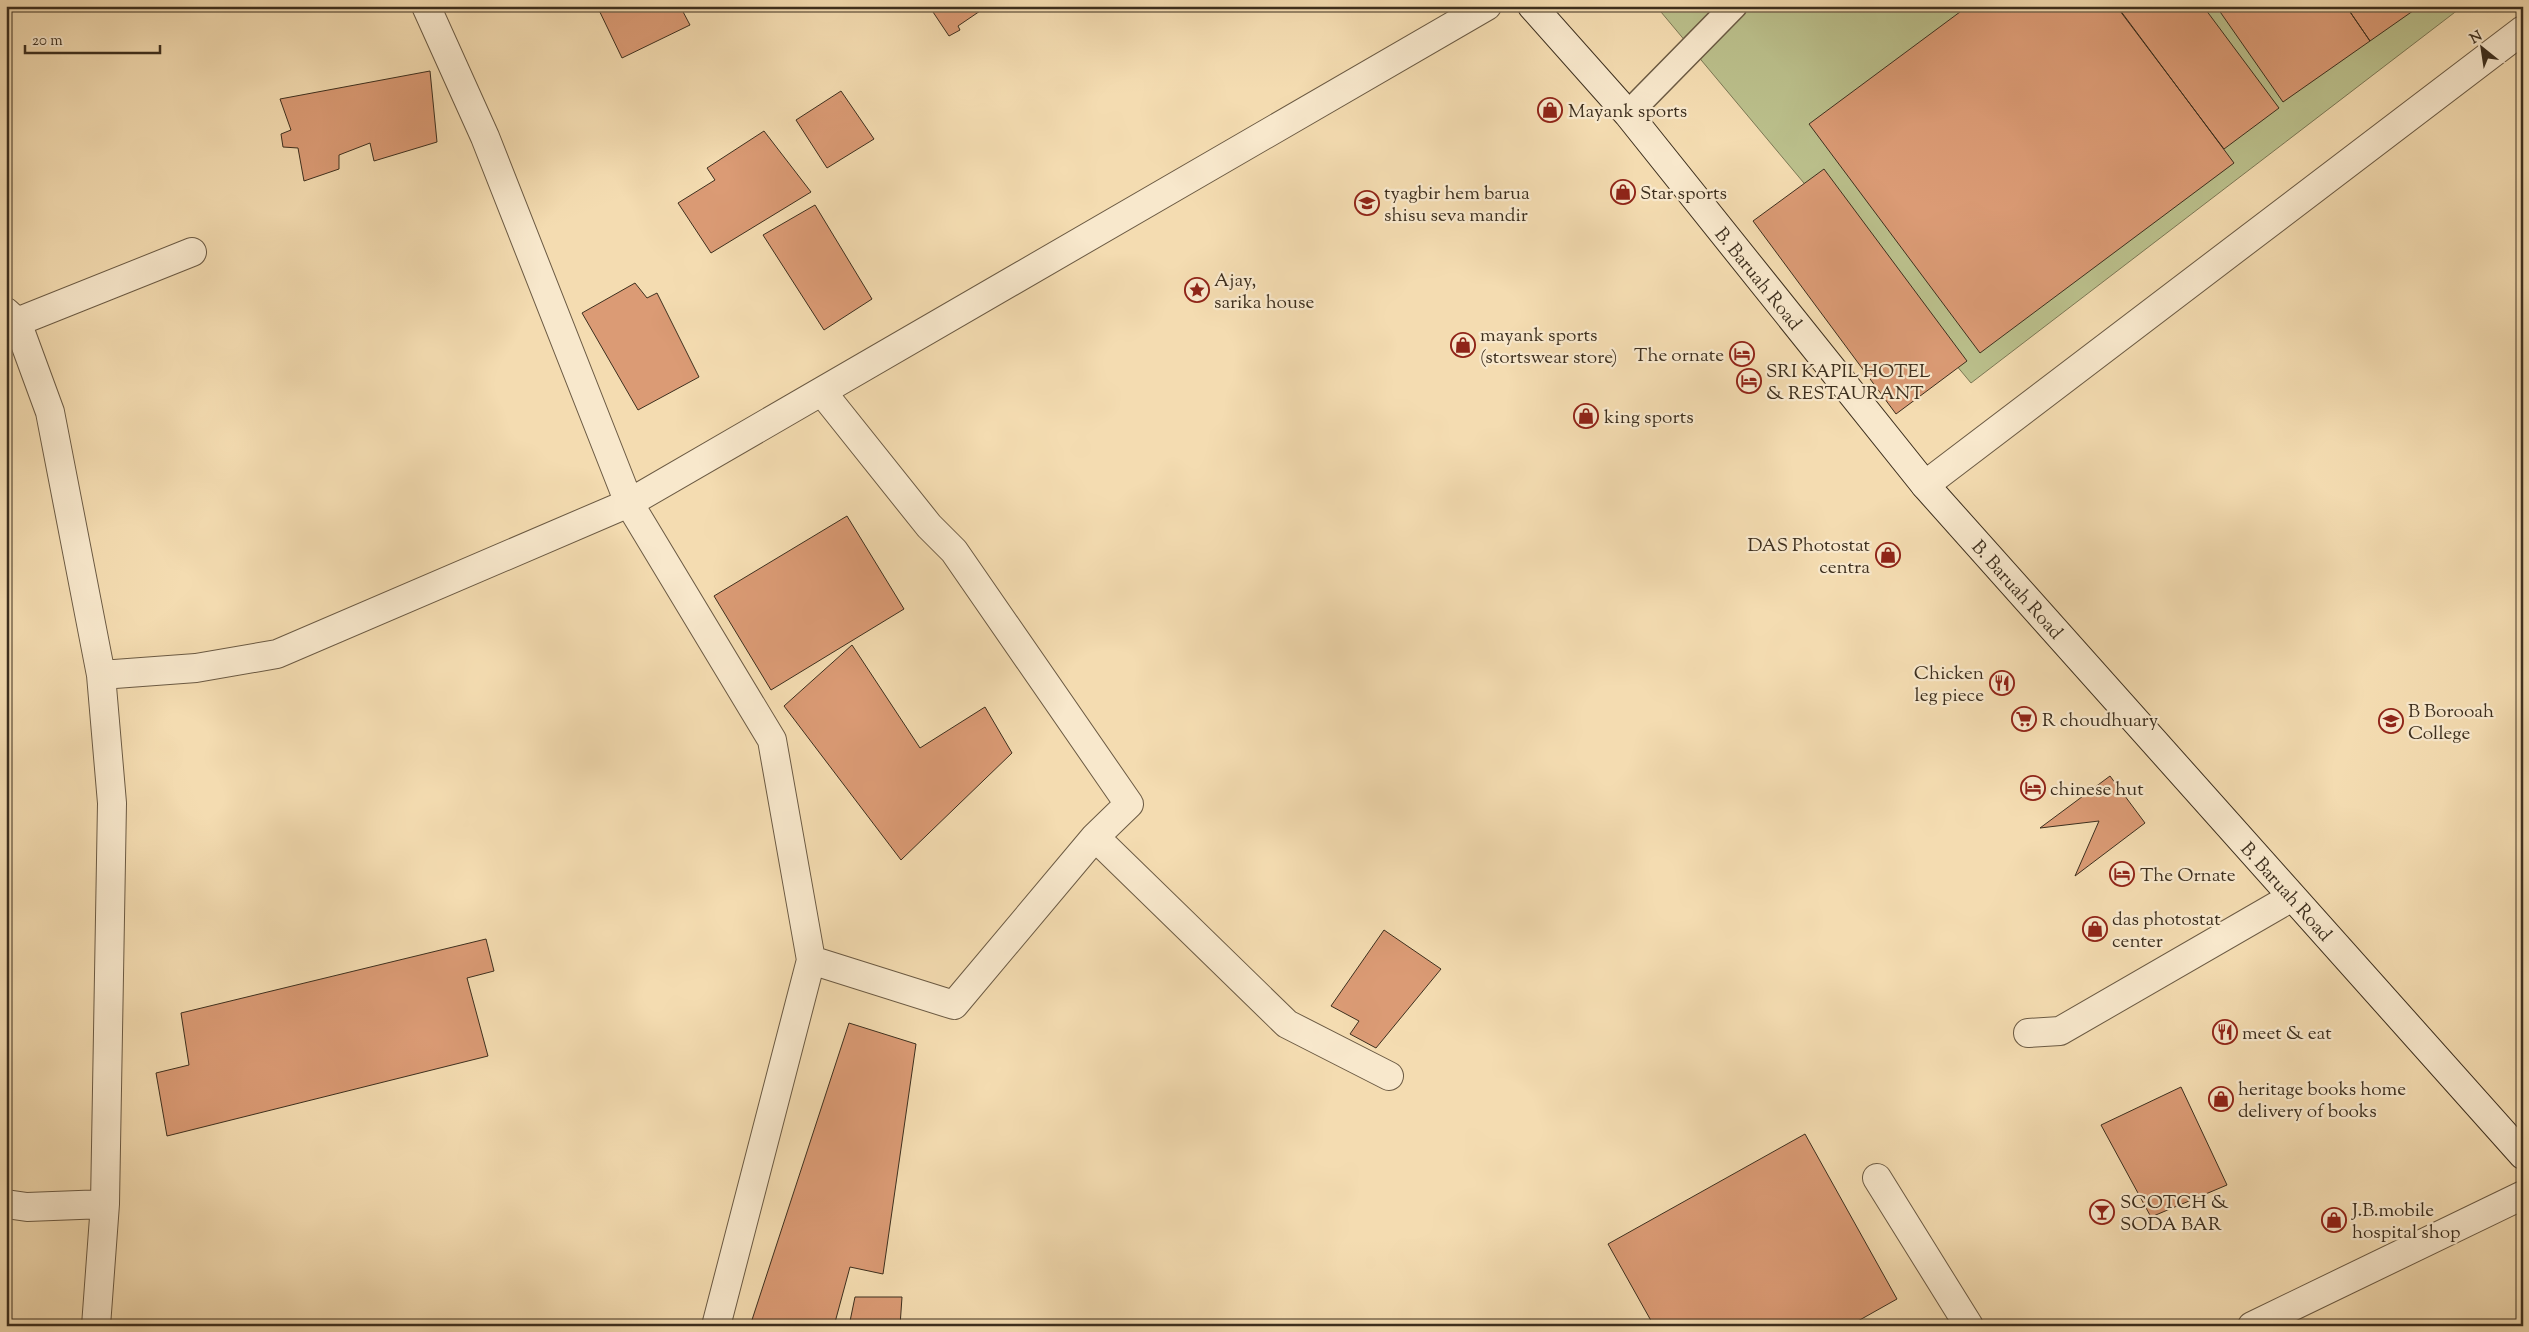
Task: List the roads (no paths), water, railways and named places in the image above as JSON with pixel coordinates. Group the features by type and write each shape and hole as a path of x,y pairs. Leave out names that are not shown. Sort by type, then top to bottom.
{"street":[{"path":"426,6 485,137 629,503 772,740 811,960 716,1326"},
{"path":"101,675 196,668 277,654 629,503 1487,6"},
{"name":"B. Baruah Road","path":"1532,6 1628,114 1925,485 2523,1155"},
{"path":"1925,485 2523,30"},
{"path":"96,1326 105,1204 112,803 101,675 50,412 12,317 192,252"},
{"path":"811,960 954,1005 1095,837 1129,804 954,551 929,526 822,392"},
{"path":"1095,837 1287,1024 1389,1076"},
{"path":"2028,1033 2060,1031 2292,897"},
{"path":"1877,1178 1969,1326"},
{"path":"2252,1326 2523,1195"},
{"path":"6,1204 27,1207 105,1204"}],"lane":[{"path":"1628,114 1734,6"}],"place":[{"name":"Mayank sports","path":"1550,110"},
{"name":"Star sports","path":"1623,192"},
{"name":"tyagbir hem barua shisu seva mandir","path":"1367,203"},
{"name":"Ajay, sarika house","path":"1197,290"},
{"name":"mayank sports (stortswear store)","path":"1463,345"},
{"name":"The ornate","path":"1742,354"},
{"name":"SRI KAPIL HOTEL & RESTAURANT","path":"1749,381"},
{"name":"king sports","path":"1586,416"},
{"name":"DAS Photostat centra","path":"1888,555"},
{"name":"Chicken leg piece","path":"2002,683"},
{"name":"R choudhuary","path":"2024,719"},
{"name":"B Borooah College","path":"2391,721"},
{"name":"chinese hut","path":"2033,788"},
{"name":"The Ornate","path":"2122,874"},
{"name":"das photostat center","path":"2095,929"},
{"name":"meet & eat","path":"2225,1032"},
{"name":"heritage books home delivery of books","path":"2221,1099"},
{"name":"SCOTCH & SODA BAR","path":"2102,1212"},
{"name":"J.B.mobile hospital shop","path":"2334,1220"}]}
